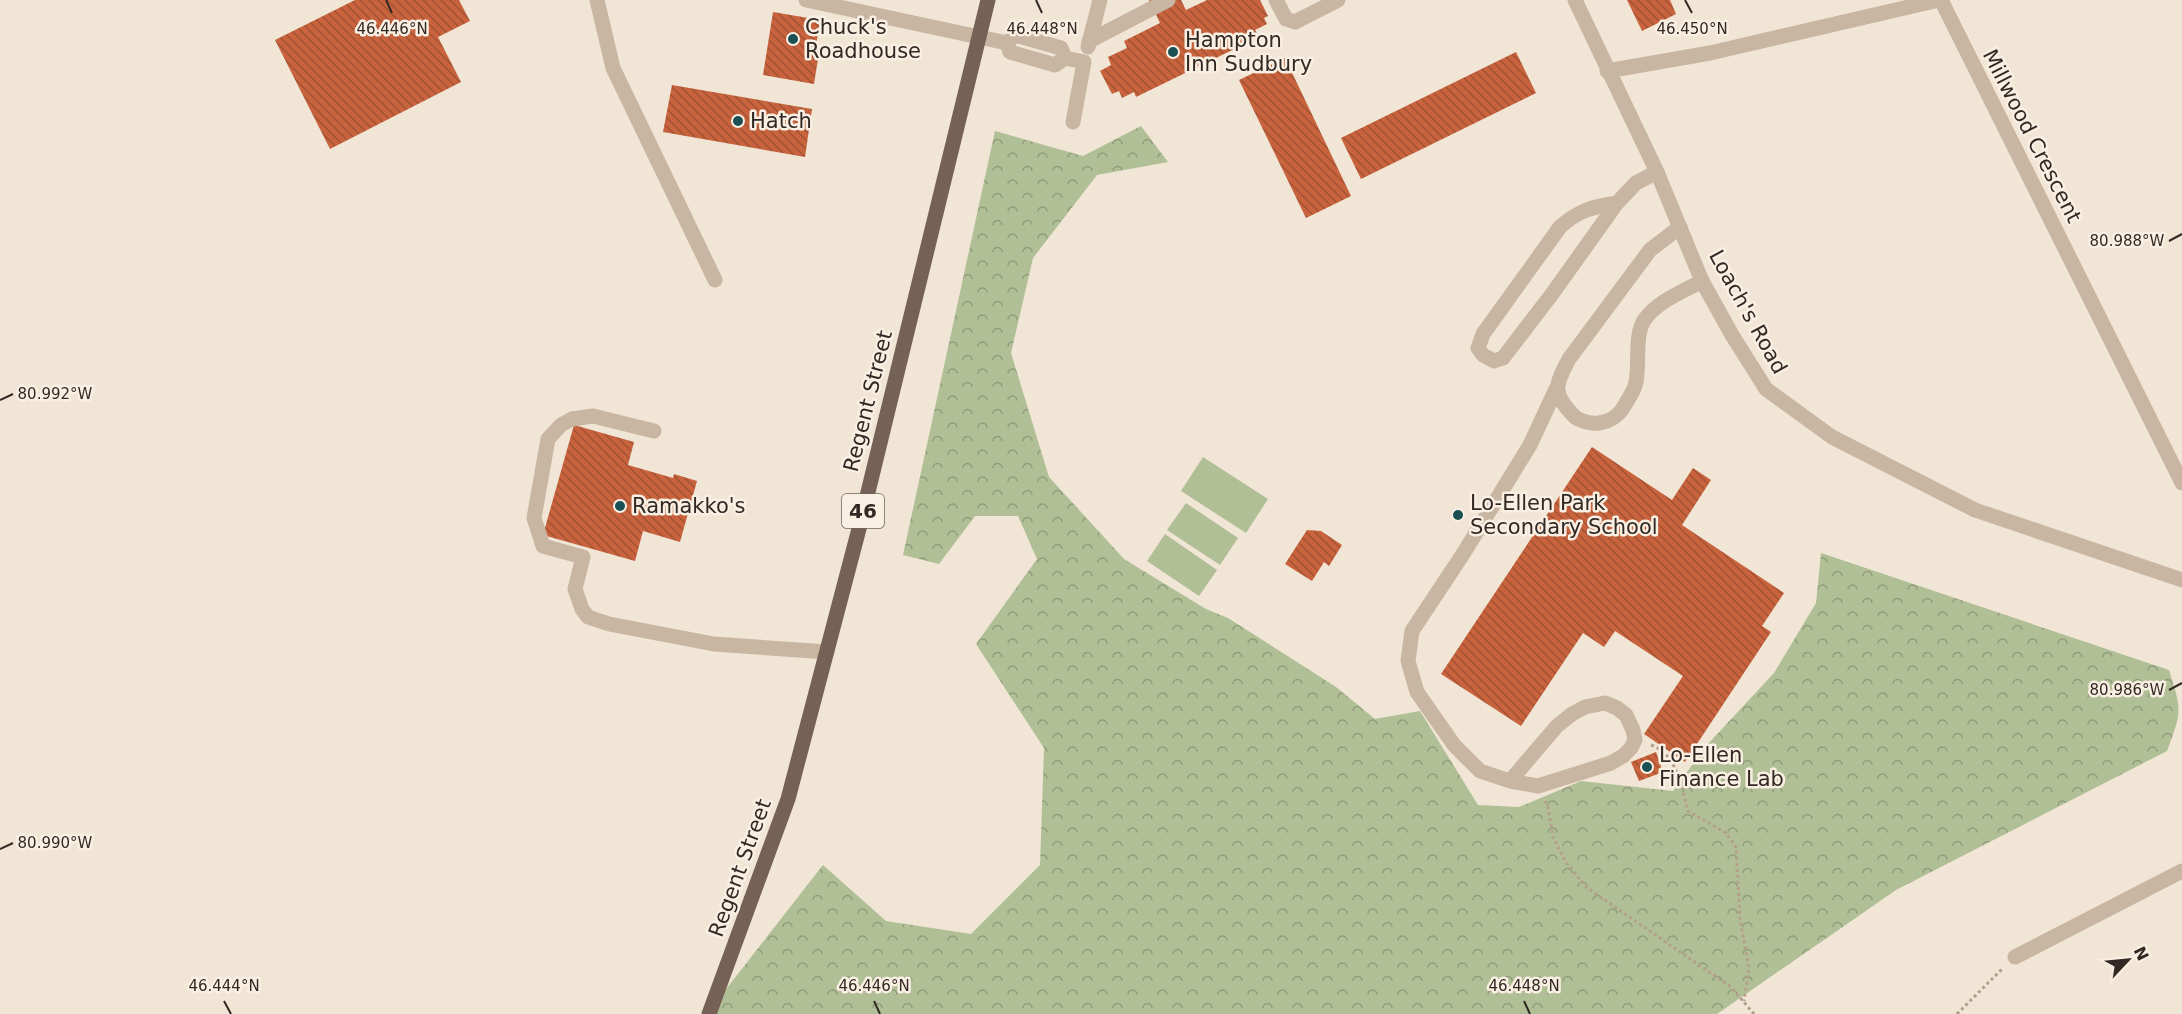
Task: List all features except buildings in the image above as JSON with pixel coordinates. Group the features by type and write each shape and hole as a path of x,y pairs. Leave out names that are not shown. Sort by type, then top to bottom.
{"main road":[{"name":"Regent Street","path":"709,1014 788,799 860,525 988,0"}],"street":[{"path":"597,0 613,68 715,280"},
{"path":"806,0 1007,43 1010,52 1055,65 1065,58 1084,62"},
{"path":"1073,122 1084,62 1100,0"},
{"path":"1089,41 1168,0"},
{"path":"1276,0 1286,19 1295,22 1330,2"},
{"name":"Loach's Road","path":"1575,0 1657,172 1702,280 1766,390 1832,437 1975,510 2182,580"},
{"path":"1607,71 1710,53 1940,0"},
{"name":"Millwood Crescent","path":"1940,0 2182,483"},
{"path":"1617,203 1589,208 1573,216 1560,227 1483,334 1478,348 1483,355 1494,361 1503,358 1617,203 1636,183 1657,172"},
{"path":"1510,781 1557,726 1585,707 1605,703 1617,708 1626,715 1634,730 1635,740 1631,748 1611,763 1538,786 1510,781 1480,771 1454,745 1417,692 1408,661 1412,631 1463,554 1530,445 1556,389 1559,377 1569,360 1650,250 1680,227"},
{"path":"1556,389 1561,403 1576,419 1595,424 1612,420 1623,410 1635,385 1640,335 1645,320 1665,301 1702,280"},
{"path":"654,431 593,416 572,419 561,425 548,439 534,518 543,546 583,556 575,589 582,609 588,617 609,624 714,644 826,652"},
{"path":"2015,957 2182,871"}],"path":[{"path":"1635,740 1659,748 1677,771 1688,811 1725,833 1736,847 1740,919 1749,968 1744,1002"},
{"path":"1538,786 1548,807 1553,837 1565,861 1586,887 1731,987 1754,1014"},
{"path":"1957,1014 2015,957"}],"green space":[{"path":"1141,126 1168,162 1097,175 1033,258 1011,353 1049,477 1124,559 1206,609 1228,618 1336,687 1375,719 1420,711 1478,805 1519,807 1581,781 1673,791 1707,745 1774,673 1816,603 1821,553 2169,670 2178,703 2178,719 2167,751 1896,890 1717,1014 709,1014 712,1007 823,865 886,921 971,934 1040,865 1044,748 976,644 1037,559 1018,516 975,516 939,564 903,555 995,131 1083,156"},
{"path":"1203,457 1268,499 1246,533 1181,491"},
{"path":"1186,503 1238,538 1220,565 1167,530"},
{"path":"1165,534 1217,570 1199,596 1147,561"}],"place":[{"name":"Chuck's Roadhouse","path":"793,39"},
{"name":"Hampton Inn Sudbury","path":"1173,52"},
{"name":"Hatch","path":"738,121"},
{"name":"Ramakko's","path":"620,506"},
{"name":"Lo-Ellen Park Secondary School","path":"1458,515"},
{"name":"Lo-Ellen Finance Lab","path":"1647,767"}]}
